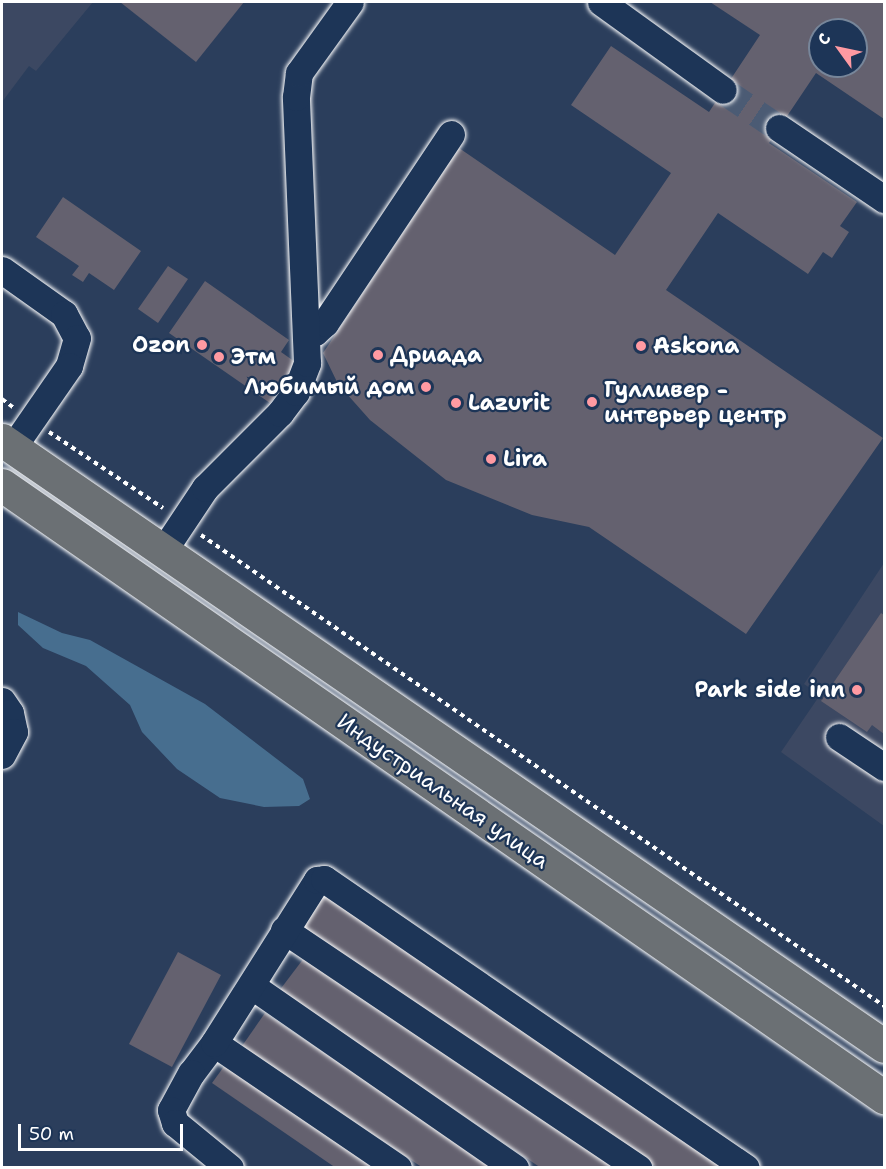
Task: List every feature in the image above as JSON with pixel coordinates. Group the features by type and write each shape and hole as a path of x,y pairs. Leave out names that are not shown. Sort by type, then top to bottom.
{"main road":[{"name":"Индустриальная улица","path":"7,443 885,1046"},
{"name":"Индустриальная улица","path":"2,485 885,1097"}],"lane":[{"path":"163,551 205,488 280,413 296,392 307,363 296,97 299,73 350,2"},
{"path":"601,2 723,90"},
{"path":"779,128 885,199"},
{"path":"306,333 315,332 324,323 452,134"},
{"path":"2,270 64,314 77,338 69,366 31,420 7,443"},
{"path":"2,701 14,723 14,732 2,755"},
{"path":"839,736 885,767"},
{"path":"230,1167 176,1123 171,1110 190,1073 214,1043 252,986 311,885 324,879 746,1167"},
{"path":"284,930 638,1167"},
{"path":"252,986 515,1167"},
{"path":"214,1043 398,1167"}],"path":[{"path":"2,399 885,1006"}],"shaded area":[{"path":"2,2 93,2 36,71 29,66 2,102"},
{"path":"884,563 884,826 781,752 820,695 804,684"},
{"path":"18,612 62,633 90,640 205,704 303,779 310,799 299,806 264,807 220,798 177,769 142,732 130,705 86,666 43,648 18,625"}],"building":[{"path":"120,2 244,2 196,62"},
{"name":"Гулливер - интерьер центр","path":"710,2 884,2 884,119 823,78 868,78 868,18 808,18 808,78 813,78 769,143 857,202 840,226 849,232 832,258 823,252 808,274 718,213 666,290 883,438 746,634 589,527 532,515 446,480 370,420 338,384 323,353 459,148 615,255 671,173 571,105 611,46 709,112 760,35"},
{"path":"63,197 141,251 114,290 89,273 83,282 72,275 79,266 36,237"},
{"path":"168,266 188,279 158,323 138,309"},
{"path":"205,281 289,340 281,352 298,364 270,403 169,333"},
{"path":"881,613 884,615 884,734 872,725 867,732 821,701"},
{"path":"324,891 732,1168 658,1168 300,925"},
{"path":"178,952 221,975 172,1067 129,1044"},
{"path":"304,958 617,1168 541,1168 279,991"},
{"path":"265,1013 495,1168 423,1168 242,1046"},
{"path":"225,1065 374,1168 336,1168 212,1083"}],"tunnel":[{"path":"723,90 779,128"}],"place":[{"name":"Ozon","path":"202,345"},
{"name":"Askona","path":"641,346"},
{"name":"Дриада","path":"378,355"},
{"name":"Этм","path":"219,357"},
{"name":"Любимый дом","path":"426,387"},
{"name":"Гулливер - интерьер центр","path":"592,402"},
{"name":"Lazurit","path":"456,403"},
{"name":"Lira","path":"491,459"},
{"name":"Park side inn","path":"857,690"}]}
